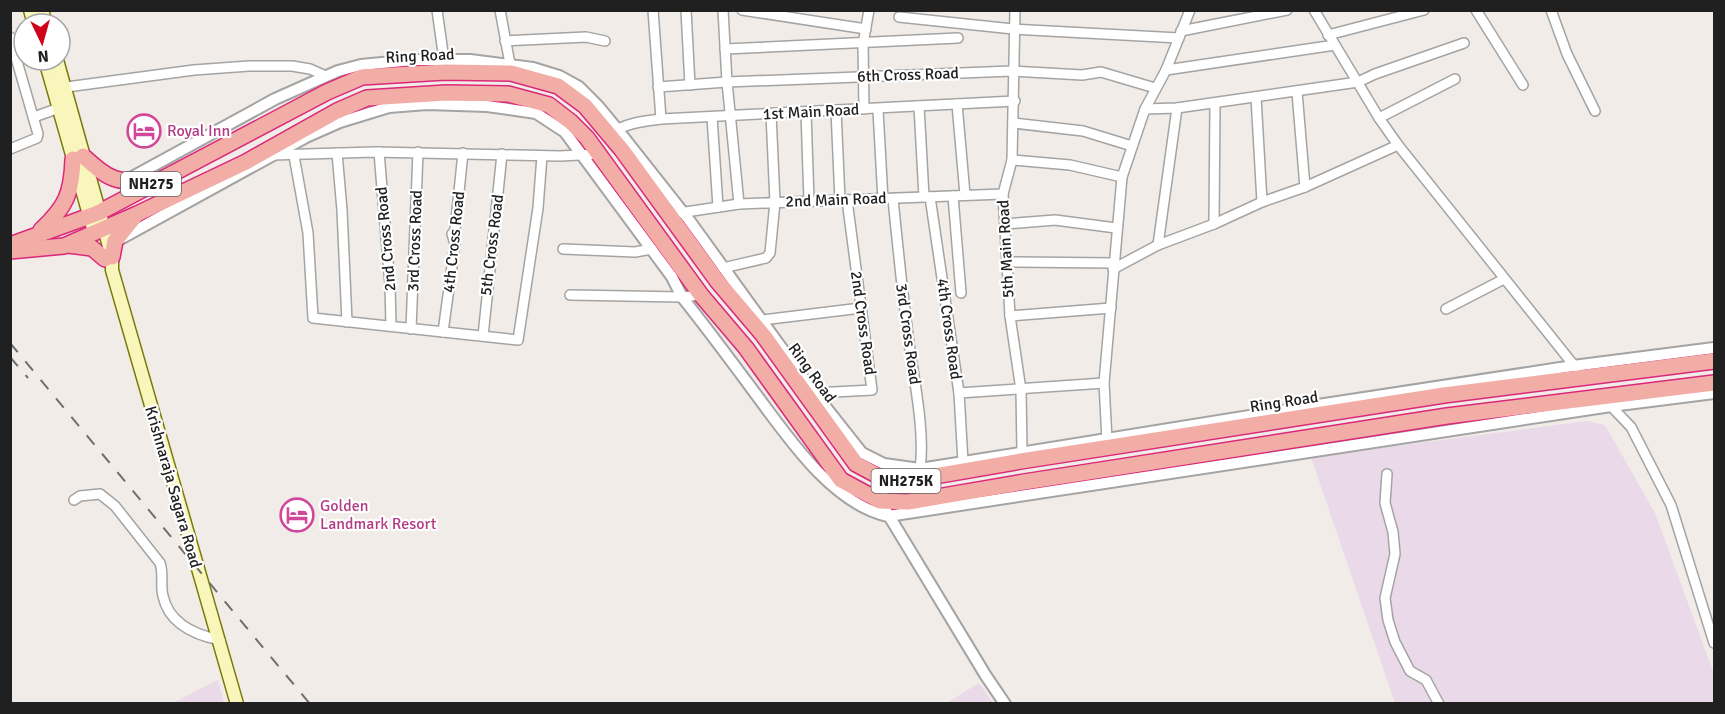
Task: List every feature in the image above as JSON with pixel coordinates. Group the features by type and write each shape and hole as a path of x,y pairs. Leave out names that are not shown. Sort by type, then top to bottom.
{"highway":[{"name":"Ring Road","path":"10,251 64,246 159,179 327,92 362,77 445,72 511,73 558,86 585,106 613,132 640,175 676,214 718,282 763,335 856,464 886,480 906,481 1444,395 1714,361"},
{"name":"Ring Road","path":"10,245 35,236 137,214 246,162 337,111 367,98 446,93 508,94 549,105 587,138 592,155 621,185 701,295 746,348 841,480 880,501 908,502 1447,416 1608,402 1714,383"},
{"path":"35,236 53,220 66,202 78,157 114,180 159,179"},
{"path":"621,185 640,175"},
{"path":"64,246 92,248 109,262 116,241 137,214"}],"main road":[{"path":"51,72 59,88 78,157"},
{"path":"58,72 59,108 78,157"},
{"name":"Krishnaraja Sagara Road","path":"78,157 237,704"}],"street":[{"path":"437,10 444,60"},
{"path":"500,10 510,64"},
{"path":"653,10 661,119"},
{"path":"686,10 690,85"},
{"path":"723,10 727,82 739,204"},
{"path":"742,10 866,29"},
{"path":"864,109 863,44 869,10"},
{"name":"5th Main Road","path":"1015,10 1012,71 1015,101 1012,160 1003,194 1010,316 1021,390 1022,453"},
{"path":"1107,440 1104,383 1122,177 1145,109 1166,70 1190,10"},
{"path":"899,17 1013,29 1180,35 1287,10"},
{"path":"1314,10 1379,118 1398,145 1573,366 1590,378"},
{"path":"1328,35 1424,10"},
{"path":"1476,10 1523,85"},
{"path":"1551,10 1567,54 1595,111"},
{"path":"10,37 38,134 37,138 10,149"},
{"path":"505,41 586,38 605,41"},
{"path":"725,49 957,38"},
{"path":"1145,109 1177,108 1358,82 1464,43"},
{"path":"1166,70 1335,45"},
{"path":"127,181 236,119 286,94 338,71 361,65 413,60 470,60 510,64 550,73 579,87 598,106 613,132 676,214 723,268 862,453 884,464 920,469 1305,406 1573,366 1714,348"},
{"path":"59,88 194,70 249,66 298,67 327,76"},
{"name":"6th Cross Road","path":"658,87 727,82 1012,71 1082,75 1101,72 1155,88"},
{"path":"1379,118 1455,79"},
{"path":"1297,92 1305,187"},
{"path":"1256,96 1262,202"},
{"name":"1st Main Road","path":"613,132 646,121 661,119 878,110 1015,101"},
{"path":"1214,224 1215,103"},
{"path":"116,241 306,137 340,122 388,107 427,104 487,106 536,113 566,132 592,155 672,277 682,297 814,468 855,504 888,516 1608,402 1714,393"},
{"path":"957,104 965,195"},
{"name":"4th Cross Road","path":"918,106 927,197 959,393 963,462"},
{"path":"34,117 59,108"},
{"path":"1158,245 1177,108"},
{"name":"2nd Cross Road","path":"815,393 872,390 844,200 836,110"},
{"name":"3rd Cross Road","path":"878,110 888,199 916,392 922,457 920,469"},
{"path":"806,112 809,201"},
{"path":"723,268 766,258 772,247 775,202 771,114"},
{"path":"712,117 718,207"},
{"path":"1013,123 1083,131 1132,146"},
{"path":"1007,262 1113,266 1262,202 1305,187 1398,145"},
{"path":"246,162 275,155 379,152 592,155"},
{"name":"2nd Cross Road","path":"379,152 388,252 391,327"},
{"name":"3rd Cross Road","path":"411,329 418,152"},
{"path":"337,153 347,321"},
{"name":"4th Cross Road","path":"443,332 455,244 452,234 455,230 463,153"},
{"name":"5th Cross Road","path":"483,336 502,154"},
{"path":"294,156 308,233 313,318 518,340 538,208 542,156"},
{"path":"1012,160 1070,165 1122,177"},
{"name":"2nd Main Road","path":"676,214 739,204 1003,194"},
{"path":"953,196 961,293"},
{"path":"1005,224 1055,220 1116,228"},
{"path":"563,249 623,252 652,249"},
{"path":"1446,309 1504,279"},
{"path":"570,295 682,297 701,295"},
{"path":"762,320 861,308"},
{"path":"1010,316 1111,308"},
{"path":"959,393 1104,383"},
{"path":"1608,402 1631,427 1671,505 1714,643"},
{"path":"1387,474 1385,503 1393,532 1395,554 1385,598 1388,620 1395,642 1410,671 1426,680 1439,704"},
{"path":"886,480 880,501 1005,704"},
{"path":"74,500 80,496 100,494 115,506 160,563 163,576 161,586 163,598 172,615 183,627 199,636 220,640"}],"shaded area":[{"path":"1587,421 1605,425 1655,513 1714,674 1714,703 1395,703 1311,457"},
{"path":"218,680 224,703 173,703"},
{"path":"979,683 993,703 947,703"}],"railway":[{"path":"10,343 310,704"},
{"path":"10,357 28,378"}],"place":[{"name":"Royal Inn","path":"144,131"},
{"name":"Golden Landmark Resort","path":"297,515"}]}
